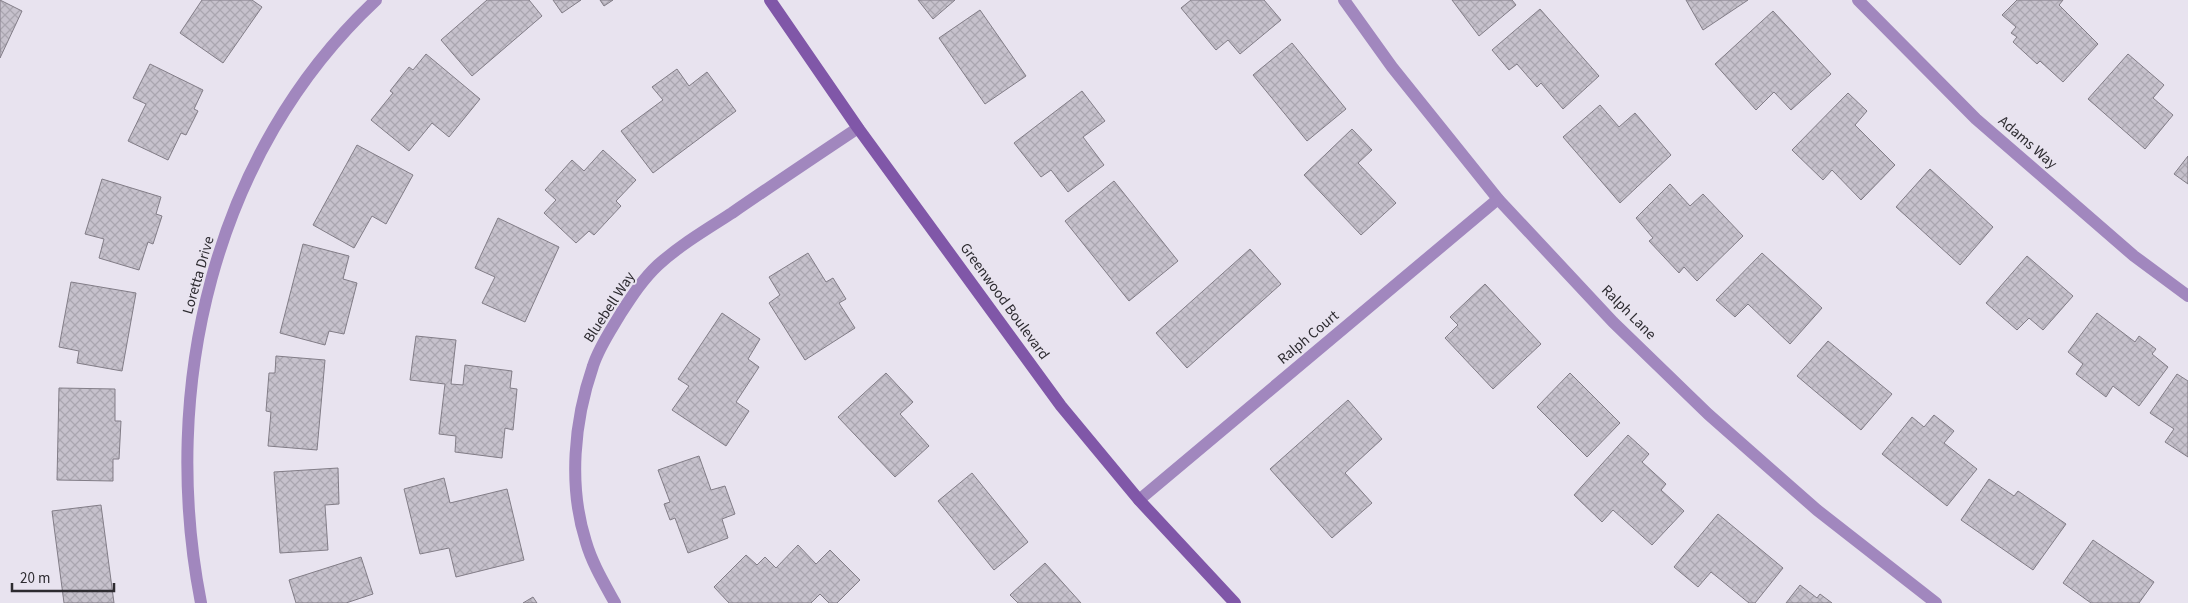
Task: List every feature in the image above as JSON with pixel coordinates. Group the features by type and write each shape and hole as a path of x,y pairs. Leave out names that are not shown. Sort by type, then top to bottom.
{"street":[{"name":"Loretta Drive","path":"201,603 190,531 186,484 186,437 190,390 201,320 220,251 255,163 285,109 329,49 376,0"},
{"name":"Greenwood Boulevard","path":"770,0 858,128 1061,406 1140,500 1235,603"},
{"name":"Ralph Lane","path":"1344,0 1392,67 1498,199 1613,322 1708,414 1817,510 1936,603"},
{"name":"Adams Way","path":"1858,0 1976,119 2134,256 2188,296"},
{"name":"Bluebell Way","path":"615,603 598,573 586,542 577,504 578,425 593,366 603,343 637,288 658,265 694,238 858,128"},
{"name":"Ralph Court","path":"1140,500 1498,199"}],"building":[{"path":"0,0 22,11 0,58"},
{"path":"202,0 252,0 262,7 223,63 180,33"},
{"path":"487,0 529,0 542,16 472,76 441,40"},
{"path":"553,0 581,0 562,13"},
{"path":"600,0 613,0 604,6"},
{"path":"918,0 955,0 933,19"},
{"path":"1191,0 1264,0 1281,20 1240,54 1228,40 1216,50 1181,8"},
{"path":"1452,0 1512,0 1516,5 1479,36"},
{"path":"1686,0 1748,0 1703,30"},
{"path":"2017,0 2063,0 2059,5 2098,44 2063,82 2040,61 2037,64 2013,42 2017,37 2011,33 2016,27 2002,15"},
{"path":"1540,9 1599,76 1563,109 1541,83 1537,87 1517,64 1509,70 1492,50"},
{"path":"980,10 1026,76 985,104 939,38"},
{"path":"1773,11 1831,74 1791,110 1774,92 1756,110 1715,64"},
{"path":"1292,43 1346,109 1307,141 1253,75"},
{"path":"426,54 480,99 449,137 432,123 409,151 371,120 393,93 390,91 409,67 413,70"},
{"path":"2128,54 2164,85 2153,98 2173,115 2145,149 2088,99"},
{"path":"150,64 203,90 194,109 198,111 186,135 181,133 168,160 128,141 146,104 133,98"},
{"path":"677,69 689,86 707,72 736,111 653,173 621,131 663,100 652,87"},
{"path":"1082,91 1105,121 1083,137 1104,165 1068,192 1051,170 1041,177 1014,143"},
{"path":"1848,93 1867,111 1855,125 1895,165 1861,200 1832,170 1823,180 1792,150"},
{"path":"1600,105 1619,127 1635,113 1671,155 1620,203 1563,137"},
{"path":"1352,129 1372,150 1358,163 1396,203 1361,235 1304,175"},
{"path":"357,145 413,175 386,224 372,216 354,248 313,225"},
{"path":"603,150 636,180 616,201 621,206 594,235 589,231 576,243 544,213 556,200 545,190 572,160 584,171"},
{"path":"2188,156 2188,184 2174,174"},
{"path":"1930,169 1993,227 1960,265 1896,207"},
{"path":"102,179 161,197 156,214 162,216 153,244 148,242 139,270 99,258 104,239 85,234"},
{"path":"1114,181 1178,261 1129,301 1065,221"},
{"path":"1670,184 1690,206 1703,194 1743,236 1697,281 1684,267 1679,273 1649,241 1653,238 1636,218"},
{"path":"498,218 559,247 525,322 482,303 495,277 475,268"},
{"path":"303,244 349,256 343,279 357,283 344,334 329,331 325,345 280,333"},
{"path":"1250,249 1281,284 1187,368 1156,333"},
{"path":"808,253 826,282 833,278 846,299 839,303 855,328 805,360 769,303 780,295 769,277"},
{"path":"1762,253 1822,308 1790,344 1748,304 1735,317 1716,300"},
{"path":"2027,256 2073,296 2043,330 2029,318 2017,330 1986,303"},
{"path":"71,282 136,293 122,371 77,363 79,351 59,347"},
{"path":"1485,284 1541,344 1493,389 1445,338 1458,325 1450,317"},
{"path":"722,313 760,339 748,359 759,367 736,402 749,411 726,446 672,410 689,386 678,379"},
{"path":"2097,313 2135,342 2139,336 2156,349 2152,354 2168,367 2139,406 2113,386 2106,397 2076,374 2083,364 2068,352"},
{"path":"416,336 456,340 451,384 463,385 465,365 512,371 510,388 517,389 513,430 505,428 502,458 455,452 456,436 439,434 445,384 410,380"},
{"path":"1828,341 1892,394 1861,430 1797,376"},
{"path":"276,356 325,360 317,450 268,446 271,412 266,411 269,373 275,373"},
{"path":"886,373 913,402 900,414 929,446 895,477 838,417"},
{"path":"1570,373 1620,423 1587,457 1537,407"},
{"path":"2177,374 2188,381 2188,457 2165,442 2174,429 2150,413"},
{"path":"59,388 115,389 115,421 121,421 119,459 113,459 113,481 57,480"},
{"path":"1348,400 1382,439 1345,473 1372,503 1332,538 1270,469"},
{"path":"1934,415 1954,431 1944,443 1977,469 1947,506 1882,454 1912,417 1924,427"},
{"path":"1628,435 1649,454 1642,462 1666,484 1661,490 1684,511 1652,545 1613,510 1602,522 1574,495"},
{"path":"699,456 711,490 725,486 735,514 722,519 728,538 688,553 675,518 670,520 664,504 670,502 658,470"},
{"path":"338,468 339,504 325,505 328,550 280,553 274,472"},
{"path":"972,473 1028,542 994,570 938,501"},
{"path":"444,478 450,503 507,489 524,560 456,577 449,548 420,554 404,489"},
{"path":"1989,479 2014,496 2018,491 2066,524 2033,570 1961,520"},
{"path":"101,505 114,603 64,603 52,511"},
{"path":"1718,514 1783,568 1755,603 1749,603 1711,572 1698,587 1674,567"},
{"path":"2093,540 2154,582 2139,603 2091,603 2063,583"},
{"path":"798,545 816,564 830,550 860,580 837,603 829,603 820,594 811,603 729,603 714,587 746,555 757,565 765,557 776,568"},
{"path":"361,557 373,594 346,603 296,603 289,580"},
{"path":"1045,563 1081,603 1018,603 1010,595"},
{"path":"1800,585 1817,598 1820,594 1832,603 1786,603"},
{"path":"533,597 537,603 523,603"}]}
